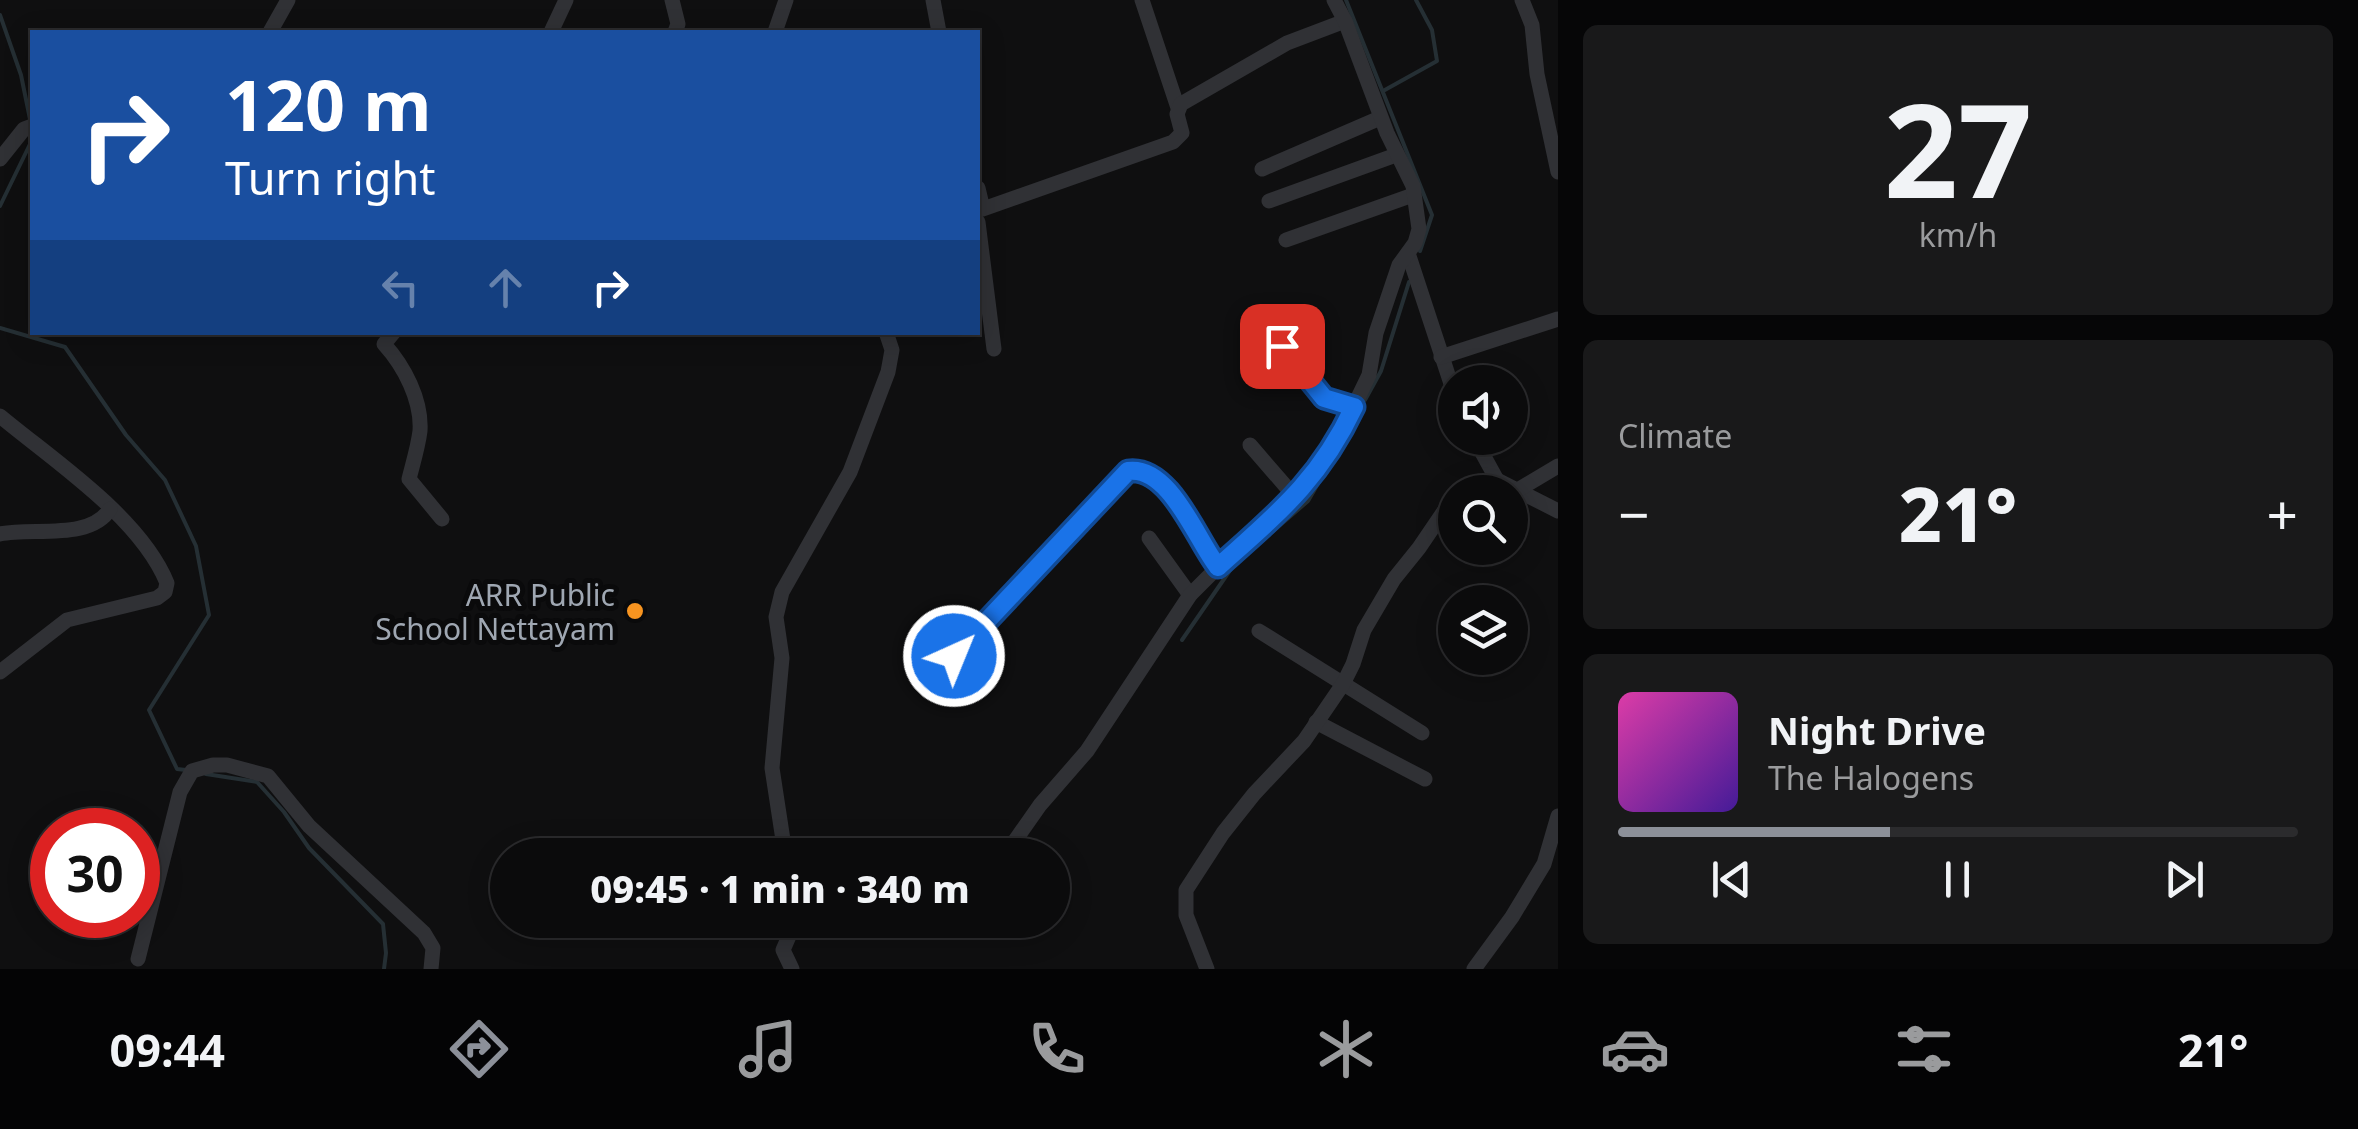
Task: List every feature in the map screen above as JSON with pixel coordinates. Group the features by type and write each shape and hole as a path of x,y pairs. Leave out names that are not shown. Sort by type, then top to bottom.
{"street":[{"path":"271,30 288,0"},
{"path":"552,30 566,0"},
{"path":"672,0 676,30"},
{"path":"775,30 786,0"},
{"path":"934,0 939,30"},
{"path":"980,198 982,209 1172,142 1182,133 1178,108 1142,0"},
{"path":"1018,838 1040,805 1087,752 1190,595 1295,498 1324,461 1369,375 1376,333 1400,265 1419,229 1413,186 1380,118 1334,0"},
{"path":"1522,0 1532,25 1537,74 1558,172"},
{"path":"1178,108 1287,43 1345,20"},
{"path":"1262,169 1380,118"},
{"path":"0,159 28,128"},
{"path":"1269,201 1396,155"},
{"path":"1286,240 1413,195"},
{"path":"980,238 994,349"},
{"path":"1408,253 1444,365"},
{"path":"1441,357 1558,319"},
{"path":"392,335 384,344 400,362 412,391 420,428 409,478 442,519"},
{"path":"784,838 772,768 782,658 776,616 782,592 850,472 888,372 892,350 887,335"},
{"path":"1282,346 1324,398 1354,407"},
{"path":"0,416 144,544 164,577 165,592 158,598 66,620 0,672"},
{"path":"1250,444 1295,498"},
{"path":"1528,484 1558,466"},
{"path":"954,656 1128,471 1143,472 1170,493 1186,511 1218,567"},
{"path":"1528,497 1558,511"},
{"path":"0,534 89,526 105,518 110,510"},
{"path":"1207,969 1186,914 1186,890 1254,794 1304,742 1353,664 1364,630 1394,578 1438,520"},
{"path":"1149,538 1190,595"},
{"path":"1258,631 1422,733"},
{"path":"1316,722 1425,779"},
{"path":"138,959 180,792 192,771 227,765 268,776 310,826 424,933 433,948 431,969"},
{"path":"1474,969 1544,864 1557,821"},
{"path":"788,938 782,950 792,969"}],"waterway":[{"path":"1346,0 1432,215 1420,251"},
{"path":"1383,91 1437,61 1432,30 1416,0"},
{"path":"0,15 21,75 30,119"},
{"path":"0,206 30,144"},
{"path":"1365,400 1381,371 1409,282"},
{"path":"0,328 65,347 126,435 165,480 196,546 209,615 149,710 177,769 186,770"},
{"path":"1182,640 1233,566 1308,501 1326,470"},
{"path":"206,774 257,782 309,848 383,924 384,969"}],"place":[{"name":"ARR Public School Nettayam","path":"635,611"}],"route":[{"path":"954,656 1128,471 1143,472 1170,493 1186,511 1218,567 1285,508 1324,461 1354,407 1324,398 1282,346"}]}
